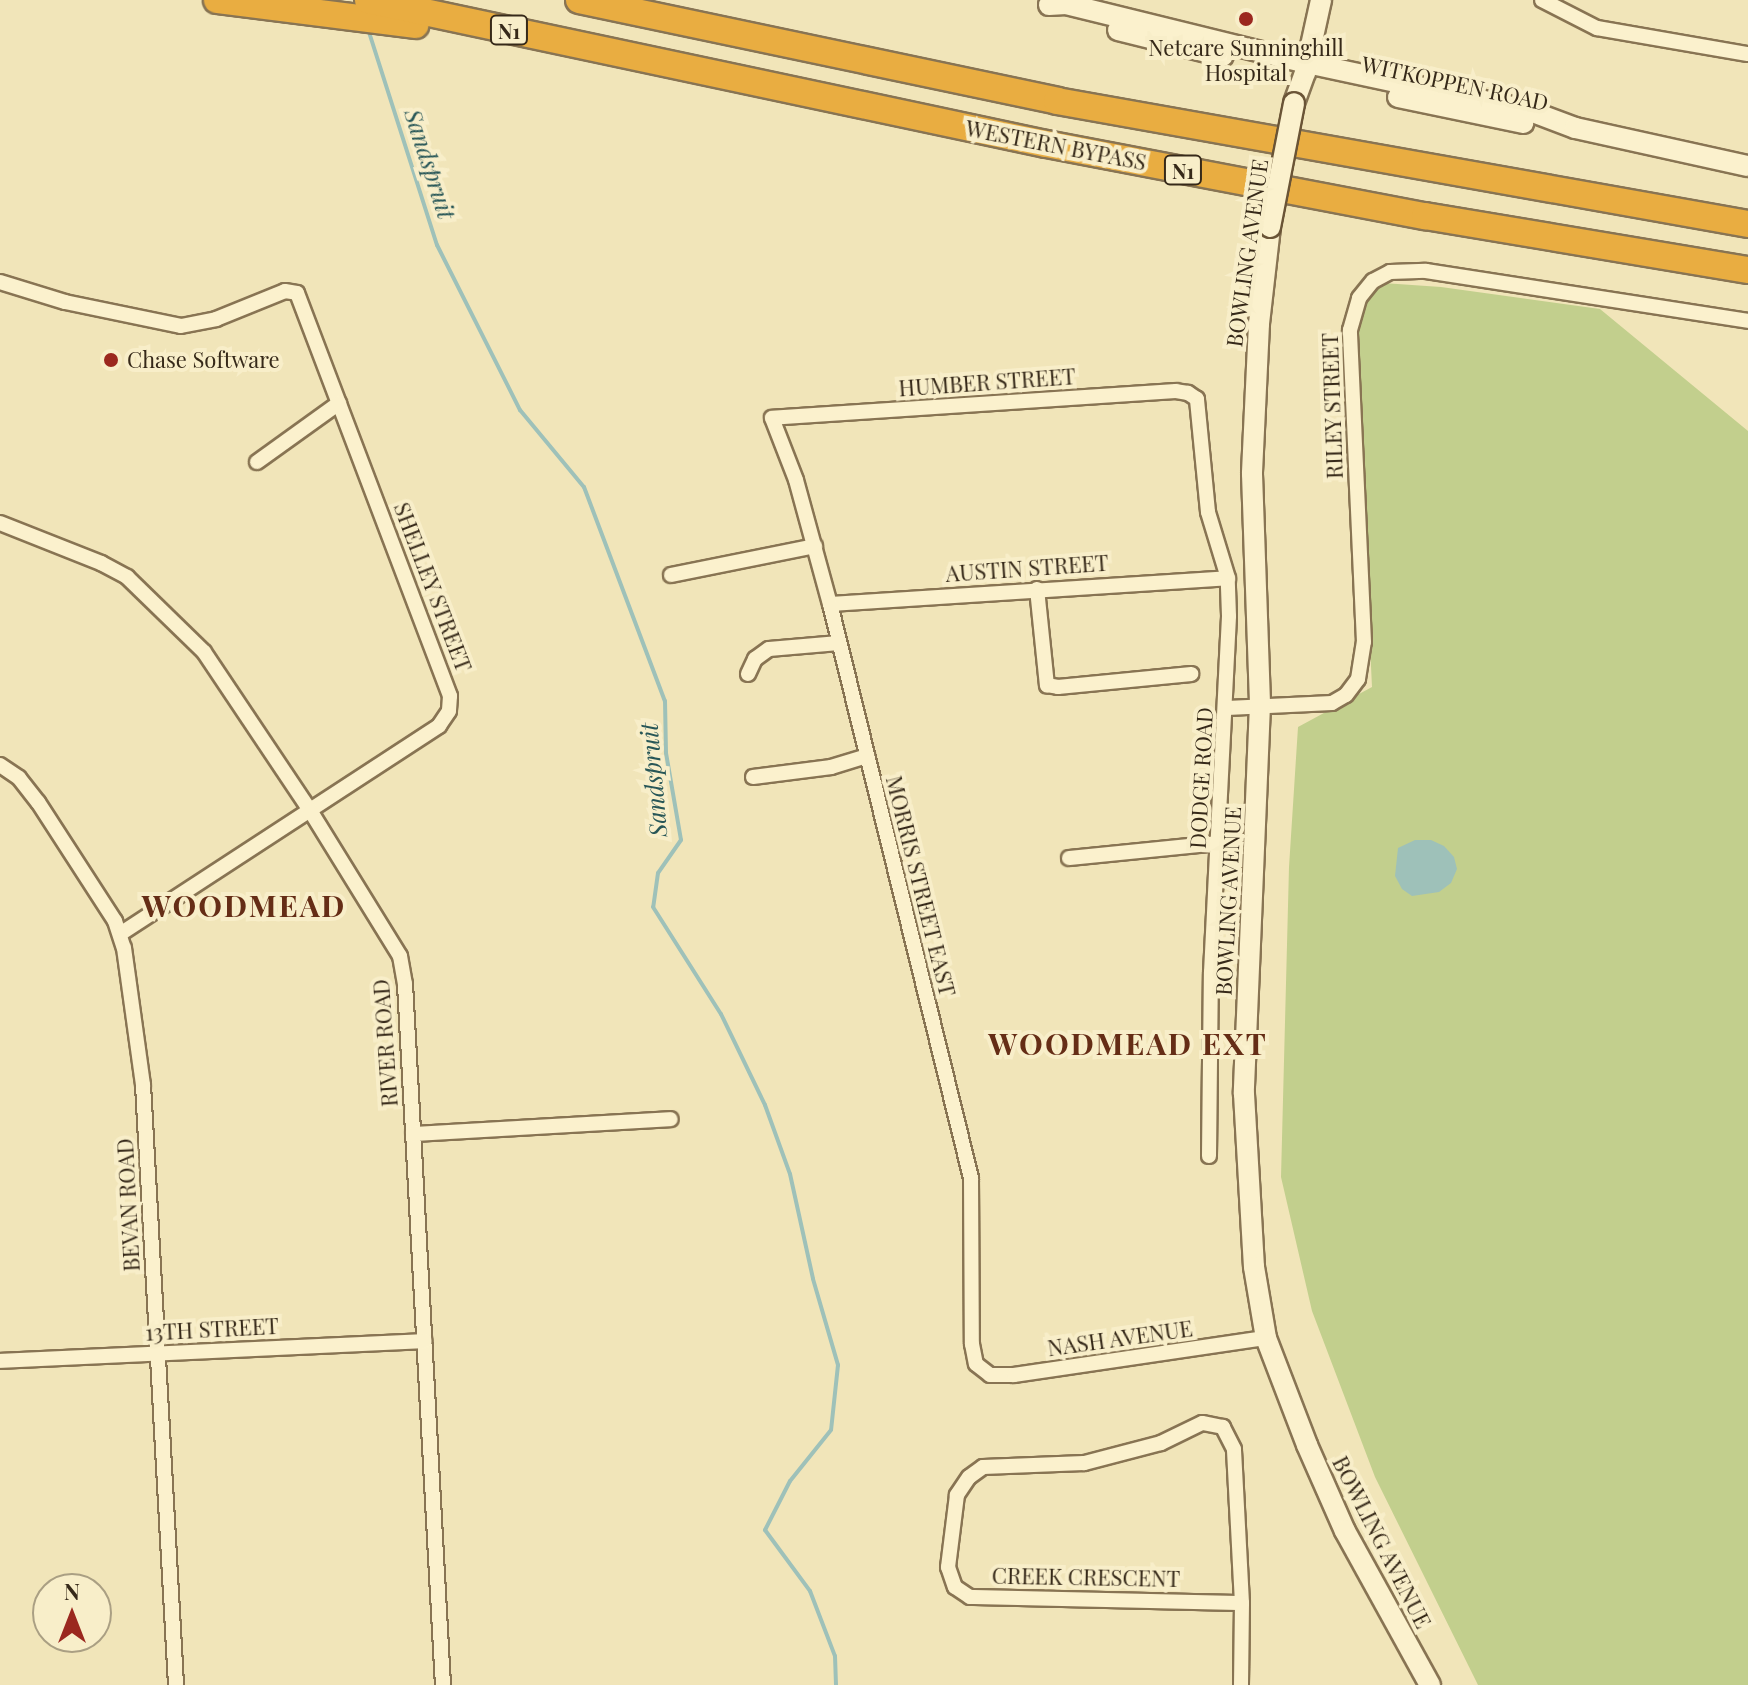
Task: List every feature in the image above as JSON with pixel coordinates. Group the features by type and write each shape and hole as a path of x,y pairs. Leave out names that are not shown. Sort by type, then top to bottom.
{"highway":[{"path":"217,0 298,10 399,14"},
{"path":"368,0 399,14"},
{"name":"WESTERN BYPASS","path":"579,0 1057,101 1748,224"},
{"path":"604,0 638,12"},
{"name":"WESTERN BYPASS","path":"399,14 620,54 1076,150 1425,216 1748,270"}],"main road":[{"path":"1300,76 1311,0"},
{"path":"1300,76 1321,0"},
{"name":"WITKOPPEN ROAD","path":"1043,2 1062,13 1154,42 1300,76 1530,111 1575,128 1748,166"},
{"name":"BOWLING AVENUE","path":"1300,76 1270,227 1259,324 1252,460 1260,705 1244,1148 1254,1267 1266,1338 1307,1445 1345,1531 1430,1685"}],"street":[{"path":"1542,0 1597,28 1748,54"},
{"name":"RILEY STREET","path":"1227,708 1332,703 1353,688 1363,663 1350,330 1359,298 1373,281 1390,272 1426,271 1748,321"},
{"name":"SHELLEY STREET","path":"0,282 65,302 181,326 216,319 293,290 339,403 450,702 449,711 439,726 121,933"},
{"name":"HUMBER STREET","path":"772,418 1176,391 1193,395 1199,405"},
{"path":"257,462 339,403"},
{"name":"DODGE ROAD","path":"1199,405 1208,512 1228,578 1227,708 1211,972 1209,1156"},
{"name":"MORRIS STREET EAST","path":"772,418 796,480 815,546 971,1178 972,1344 980,1371"},
{"name":"RIVER ROAD","path":"0,523 101,563 140,587 204,652 311,812 400,956 413,1134 443,1685"},
{"path":"671,575 815,546"},
{"name":"AUSTIN STREET","path":"830,604 1228,578"},
{"path":"1037,589 1047,685 1058,687 1191,674"},
{"path":"746,665 769,649 839,643"},
{"path":"753,777 831,767 867,756"},
{"name":"BEVAN ROAD","path":"0,765 27,787 121,933 143,1085 176,1685"},
{"path":"1069,858 1219,843"},
{"path":"413,1134 671,1119"},
{"name":"NASH AVENUE","path":"980,1371 996,1377 1014,1375 1266,1338"},
{"name":"13TH STREET","path":"0,1361 425,1341"},
{"name":"CREEK CRESCENT","path":"1207,1422 1223,1427 1234,1449 1242,1603 970,1597 955,1587 948,1567 957,1495 969,1477 983,1467 1097,1460 1161,1443 1207,1422"},
{"path":"1241,1685 1242,1603"}],"green space":[{"path":"1383,283 1441,287 1600,309 1748,431 1748,1685 1478,1685 1375,1477 1312,1311 1281,1177 1289,867 1298,727 1372,687 1354,312"}],"water":[{"path":"1415,840 1431,840 1444,846 1454,857 1457,869 1451,883 1439,892 1412,896 1402,889 1395,876 1398,848"}],"waterway":[{"name":"Sandspruit","path":"368,29 437,245 520,410 584,487 665,701 666,753 681,840 658,873 653,907 721,1014 765,1105 790,1174 813,1279 838,1365 831,1430 790,1481 765,1530 810,1591 835,1656 836,1685"}],"place":[{"name":"Netcare Sunninghill Hospital","path":"1246,19"},
{"name":"Chase Software","path":"111,360"}],"district":[{"name":"WOODMEAD","path":"244,905"},
{"name":"WOODMEAD EXT","path":"1128,1043"}]}
